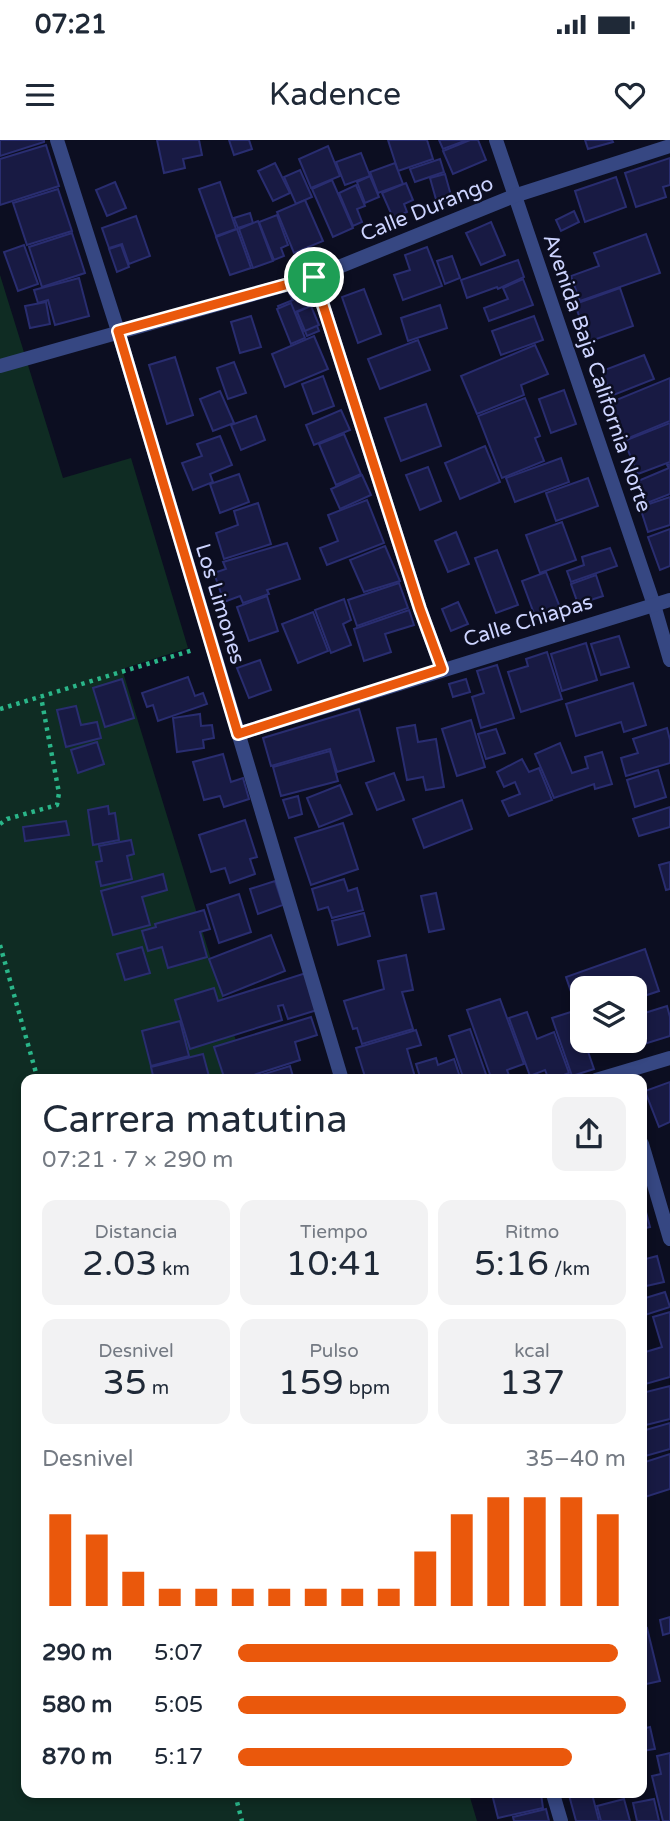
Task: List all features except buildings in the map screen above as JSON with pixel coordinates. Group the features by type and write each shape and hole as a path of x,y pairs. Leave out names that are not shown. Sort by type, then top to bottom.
{"street":[{"name":"Los Limones","path":"57,140 118,331 340,1074"},
{"name":"Avenida Baja California Norte","path":"496,140 654,605 670,660"},
{"name":"Calle Durango","path":"0,366 314,277 514,197 670,146"},
{"path":"314,277 420,609 442,669"},
{"name":"Calle Chiapas","path":"238,734 670,600"},
{"path":"625,1074 670,1058"},
{"path":"647,1161 670,1238"},
{"path":"554,1798 561,1821"}],"path":[{"path":"0,709 210,645"},
{"path":"0,824 7,819 57,805 60,793 41,697"},
{"path":"0,945 36,1074"},
{"path":"236,1798 242,1821"}],"green space":[{"path":"0,275 63,478 131,458 188,648 122,669 246,1074 21,1074 21,1798 470,1798 477,1821 0,1821"}],"route":[{"path":"314,277 420,609 442,669 238,734 118,331 314,277"}]}
